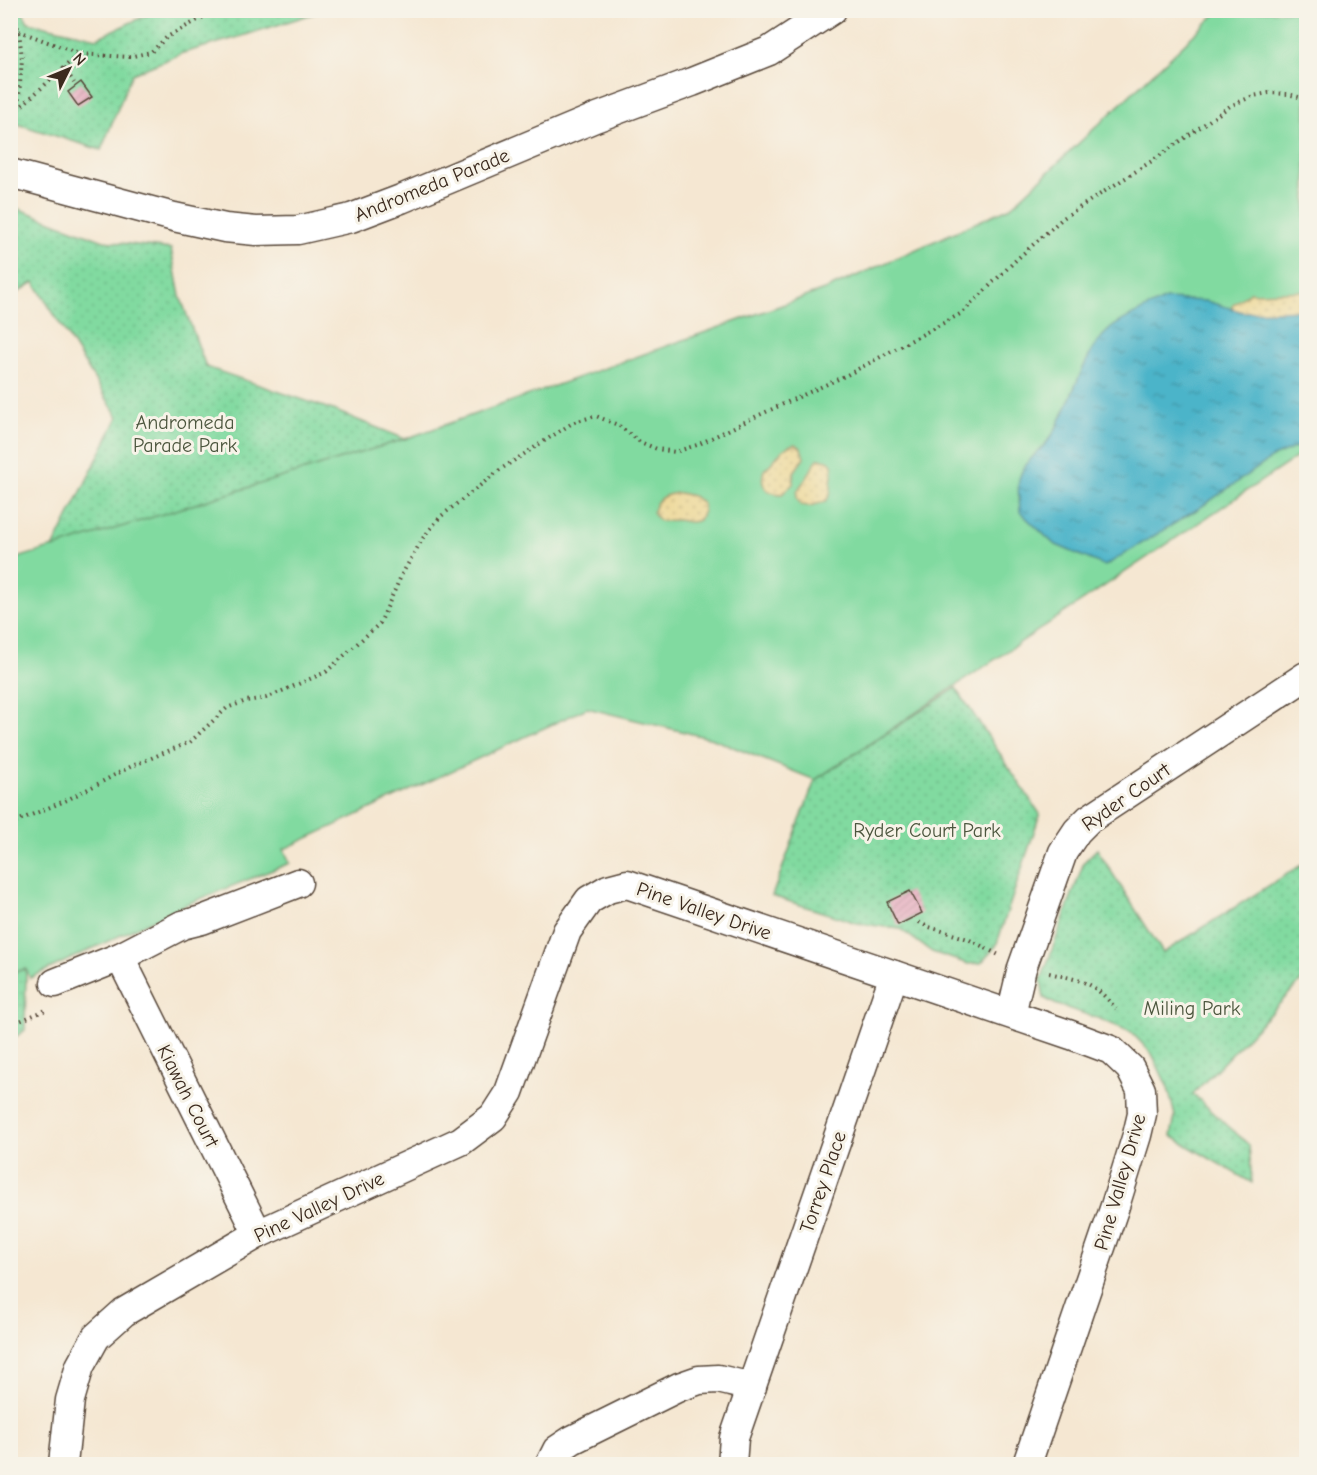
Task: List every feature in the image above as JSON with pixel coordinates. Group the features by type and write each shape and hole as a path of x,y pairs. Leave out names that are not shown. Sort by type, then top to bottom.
{"street":[{"name":"Andromeda Parade","path":"11,173 174,217 225,228 256,231 298,230 351,218 401,199 595,118 769,51 832,10"},
{"name":"Ryder Court","path":"1011,1014 1022,968 1042,908 1063,852 1077,831 1089,819 1306,676"},
{"path":"56,983 120,957 182,925 202,920 298,883"},
{"name":"Pine Valley Drive","path":"63,1464 70,1400 81,1366 96,1337 124,1312 258,1234 461,1142 493,1117 509,1092 567,931 589,900 608,889 627,884 1111,1050 1130,1068 1141,1090 1142,1114 1137,1135 1116,1206 1027,1464"},
{"name":"Kiawah Court","path":"120,957 258,1234"},
{"name":"Torrey Place","path":"732,1464 734,1438 894,975"},
{"path":"550,1464 558,1450 572,1440 679,1387 699,1380 718,1379 752,1388"},
{"name":"Pine Valley Drive","path":"1038,1435 1038,1464"}],"path":[{"path":"11,10 19,31 22,58 11,173"},
{"path":"19,31 79,54 129,57 151,52 167,37 216,10"},
{"path":"18,109 79,54"},
{"path":"64,67 74,83"},
{"path":"10,824 67,800 132,766 190,742 227,708 246,701 266,698 326,672 380,623 402,574 423,538 440,517 501,469 574,422 596,416 618,425 640,442 657,449 675,452 697,446 847,375 962,313 1063,218 1155,159 1230,106 1252,96 1269,93 1288,94 1306,99"},
{"path":"919,922 968,939 1002,956"},
{"path":"1046,972 1090,983 1102,992 1116,1009"}],"green space":[{"path":"10,11 22,11 28,22 97,38 147,15 162,11 322,11 183,53 132,74 101,150 11,122"},
{"path":"1219,11 1306,11 1306,451 815,780 713,739 587,708 284,849 290,863 187,904 30,978 26,969 11,973 11,560 405,439 827,289 1011,207"},
{"name":"Andromeda Parade Park","path":"11,206 104,241 171,249 180,296 206,367 333,410 405,439 53,548 118,417 34,282 11,297 11,266 20,259 11,243"},
{"name":"Ryder Court Park","path":"956,688 1040,814 996,946 981,963 968,964 932,952 900,929 857,923 772,896 815,780"},
{"name":"Miling Park","path":"1097,849 1163,953 1306,862 1306,976 1193,1094 1249,1145 1252,1183 1171,1136 1175,1116 1168,1088 1152,1054 1131,1032 1044,998 1041,980 1084,862"},
{"path":"26,969 25,1030 11,1040 11,973"}],"sand":[{"path":"1306,291 1306,315 1229,313 1233,305 1250,292"},
{"path":"796,444 801,448 804,458 794,472 793,484 782,494 768,491 763,481 764,470 787,447"},
{"path":"818,459 829,461 832,466 830,495 825,502 809,506 801,505 797,497 798,490"},
{"path":"680,493 702,502 703,511 699,520 692,522 660,521 653,512 659,500 666,495"}],"water":[{"path":"1166,299 1206,301 1243,312 1306,310 1306,443 1275,456 1198,509 1105,566 1054,544 1020,512 1019,480 1026,465 1051,437 1058,425 1084,365 1100,339 1123,320"}],"building":[{"path":"81,82 92,97 78,106 68,92"},
{"path":"910,891 922,913 898,925 887,902"}]}
